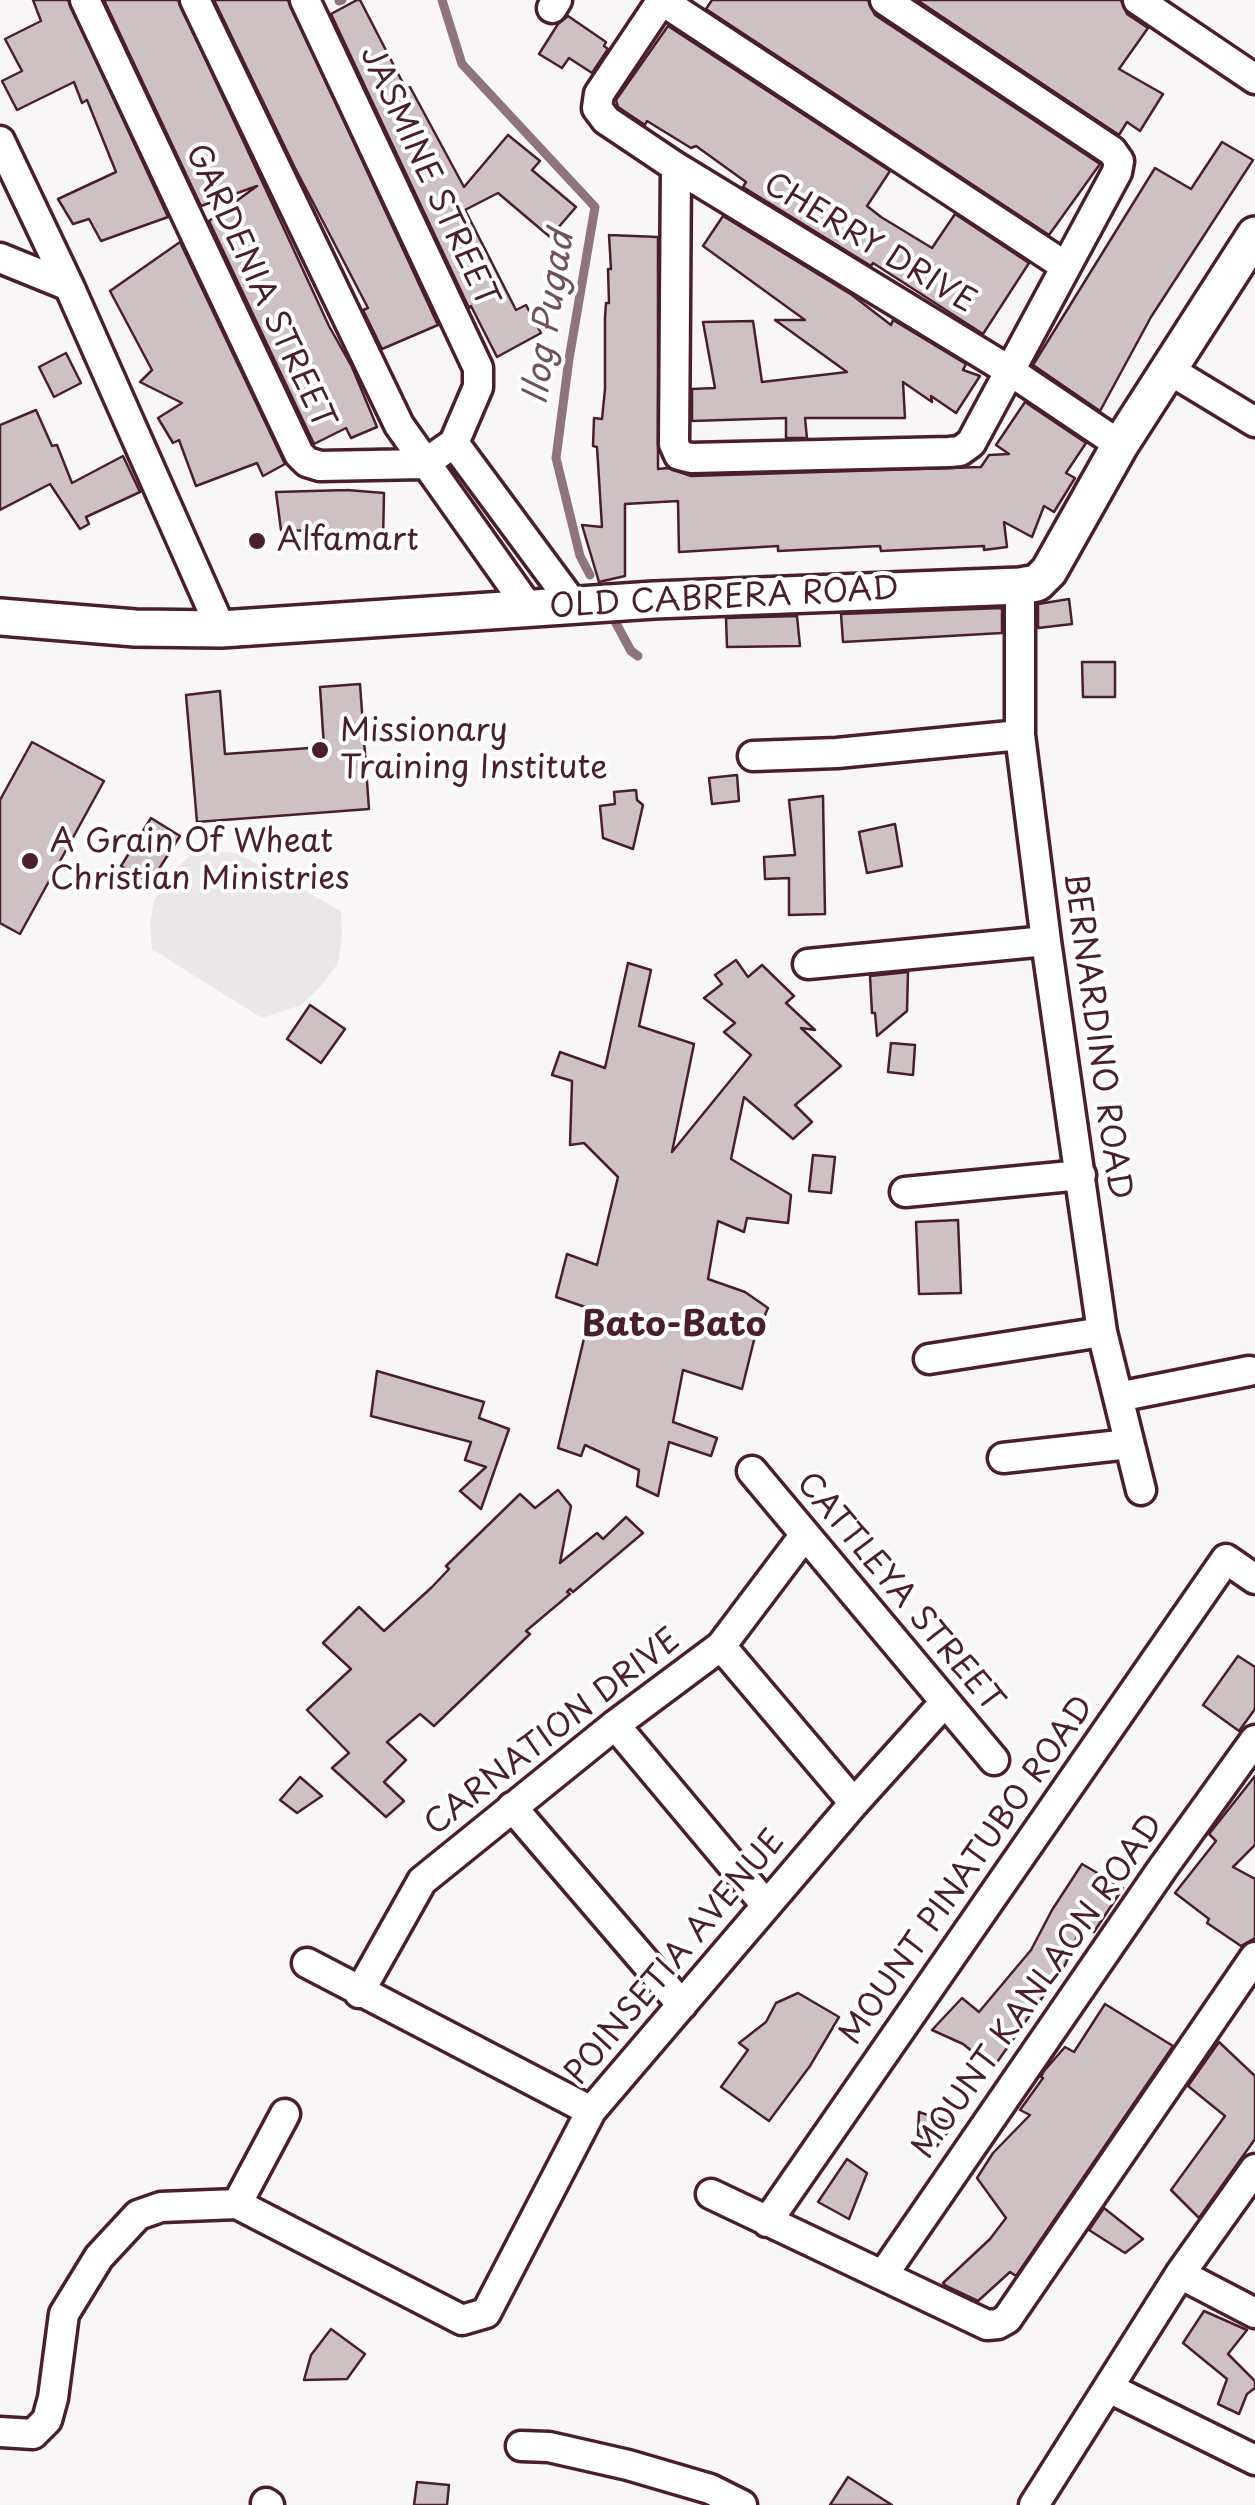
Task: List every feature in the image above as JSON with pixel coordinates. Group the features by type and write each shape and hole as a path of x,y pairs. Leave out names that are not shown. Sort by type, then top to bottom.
{"street":[{"name":"GARDENIA STREET","path":"85,0 299,454 320,466 424,464"},
{"path":"195,0 400,425 528,607"},
{"name":"JASMINE STREET","path":"306,0 474,353 478,387 454,442"},
{"path":"662,0 1066,266"},
{"name":"CHERRY DRIVE","path":"662,0 599,94 598,108 606,120 1010,371 1120,444"},
{"path":"676,167 674,444 679,455 691,458 960,451 971,443 1117,172 1118,160 1112,151 886,0"},
{"path":"1138,0 1255,79"},
{"path":"0,142 69,286 221,629"},
{"path":"1020,586 1037,583 1049,571 1120,444 1171,371 1255,236"},
{"path":"0,258 69,286"},
{"path":"1171,371 1255,422"},
{"path":"424,464 454,442 573,604"},
{"name":"OLD CABRERA ROAD","path":"0,618 135,628 221,629 573,604 1020,586"},
{"name":"BERNARDINO ROAD","path":"1020,586 1020,736 1046,941 1102,1332 1141,1490"},
{"path":"754,756 837,753 1020,736"},
{"path":"808,964 1046,941"},
{"path":"905,1192 1080,1175"},
{"path":"928,1359 1102,1332"},
{"path":"1118,1397 1249,1371"},
{"path":"1003,1458 1130,1444"},
{"name":"CATTLEYA STREET","path":"752,1471 994,1760"},
{"name":"CARNATION DRIVE","path":"359,1993 422,1881 615,1725 721,1646 804,1536"},
{"path":"1226,1560 1255,1550"},
{"path":"1226,1560 1255,1579"},
{"name":"MOUNT PINATUBO ROAD","path":"768,2222 1226,1560"},
{"path":"721,1646 854,1803"},
{"name":"POINSETIA AVENUE","path":"0,2432 33,2434 47,2420 64,2314 99,2257 138,2215 161,2207 237,2204 462,2320 486,2314 591,2111 766,1904 946,1702"},
{"path":"615,1725 766,1904"},
{"name":"MOUNT KANLAON ROAD","path":"883,2275 1255,1740"},
{"path":"512,1807 682,2006"},
{"path":"711,2194 987,2325 1007,2319 1255,1957"},
{"path":"307,1964 591,2111"},
{"path":"237,2204 285,2114"},
{"path":"1034,2505 1180,2274 1255,2169"},
{"path":"1180,2274 1255,2312"},
{"path":"1109,2388 1255,2460"},
{"path":"521,2446 549,2447 628,2465 710,2490 742,2505"}],"shaded area":[{"path":"192,853 237,853 341,911 338,963 301,1005 262,1018 152,949 150,924 154,901"}],"building":[{"path":"33,0 68,0 168,217 101,241 89,219 73,224 58,199 116,172 87,100 82,103 74,82 17,110 2,81 22,71 5,39 41,21"},
{"path":"104,0 178,0 377,427 351,438 346,428 314,444 209,221 257,186 201,206"},
{"path":"214,0 288,0 438,325 382,349 363,310 368,308"},
{"path":"357,0 464,187 508,135 540,161 532,170 576,207 550,237 498,193 465,210 516,310 526,305 541,333 497,357 469,308 331,14"},
{"path":"712,0 868,0 875,15 1100,164 1049,235 706,9"},
{"path":"917,0 1121,0 1127,14 1148,28 1119,69 1163,94 1140,131 1127,122 1119,135"},
{"path":"568,16 606,42 604,46 608,49 592,73 569,58 562,68 539,54 558,24"},
{"path":"668,26 890,171 867,206 881,217 932,248 955,214 1029,263 983,334 873,263 871,266 743,187 746,182 696,146 691,148 647,121 645,125 618,107 616,100"},
{"path":"1222,142 1253,160 1151,317 1100,411 1033,365 1155,168 1191,189"},
{"path":"723,216 852,295 891,325 893,320 966,364 963,370 980,376 956,413 903,382 905,418 805,418 807,438 786,438 786,418 692,421 692,389 715,388 703,322 753,321 762,382 847,372 775,320 805,320 703,246"},
{"path":"609,235 658,237 658,469 668,468 691,476 981,467 989,455 1009,454 996,445 1025,402 1086,443 1066,473 1075,478 1054,512 1044,506 1032,537 1004,522 1007,547 984,550 984,546 881,551 880,546 778,551 778,546 679,552 678,501 625,504 625,576 599,582 582,525 602,527 597,447 593,446 594,418 602,419 605,389"},
{"path":"180,242 285,464 263,476 257,463 196,486 179,440 173,443 158,418 182,403 140,382 152,370 110,291"},
{"path":"66,353 81,383 54,397 39,367"},
{"path":"36,410 52,446 57,445 72,483 123,456 140,492 86,517 89,524 80,529 50,484 0,510 0,425"},
{"path":"276,492 384,493 383,541 354,542 354,534 319,536 319,531 281,530"},
{"path":"1069,599 1072,624 1038,628 1038,604"},
{"path":"1002,608 1002,633 843,642 841,614"},
{"path":"797,616 800,646 727,647 726,618"},
{"path":"1082,662 1115,662 1115,697 1083,697"},
{"name":"Missionary Training Institute","path":"360,684 369,809 197,822 186,695 220,691 225,754 324,747 320,687"},
{"name":"A Grain Of Wheat Christian Ministries","path":"32,742 104,781 20,934 0,923 0,800"},
{"path":"737,775 739,801 712,804 709,778"},
{"path":"636,790 637,800 643,805 633,849 603,838 600,806 615,804 614,792"},
{"path":"823,796 825,914 789,915 789,878 765,879 764,857 795,855 789,800"},
{"path":"151,818 180,836 150,883 121,866"},
{"path":"895,824 902,866 867,873 859,832"},
{"path":"736,960 748,977 762,965 794,996 786,1003 815,1030 801,1028 841,1066 795,1105 812,1122 793,1139 744,1097 731,1159 791,1195 788,1223 747,1218 744,1232 718,1221 708,1279 745,1292 768,1308 754,1340 742,1389 683,1370 673,1422 717,1438 711,1456 669,1442 658,1496 637,1486 639,1470 585,1445 581,1456 558,1448 591,1309 556,1297 567,1254 597,1265 618,1177 584,1143 570,1145 572,1081 552,1075 560,1052 605,1068 628,963 651,970 639,1026 694,1044 672,1152 751,1055 724,1032 735,1023 704,998 722,984 715,975"},
{"path":"908,972 907,1011 877,1036 870,976"},
{"path":"310,1005 345,1029 321,1063 287,1039"},
{"path":"891,1043 915,1045 913,1075 888,1072"},
{"path":"813,1155 835,1157 831,1193 809,1191"},
{"path":"958,1220 961,1293 919,1294 916,1222"},
{"path":"377,1371 484,1402 479,1418 509,1429 481,1509 460,1491 486,1467 465,1460 471,1442 371,1416"},
{"path":"558,1490 571,1506 560,1563 597,1533 603,1539 626,1517 643,1533 573,1592 570,1589 570,1594 526,1631 530,1634 434,1726 420,1714 387,1742 406,1760 384,1782 404,1801 386,1817 332,1768 349,1753 307,1710 351,1669 323,1643 359,1607 384,1631 432,1587 449,1569 446,1566 520,1494 535,1508"},
{"path":"1238,1656 1255,1667 1255,1709 1239,1731 1203,1705"},
{"path":"1255,1776 1255,1845 1233,1867 1255,1879 1255,1938 1241,1946 1207,1923 1209,1919 1175,1893 1216,1841 1209,1834"},
{"path":"300,1777 322,1796 297,1813 280,1800"},
{"path":"1082,1864 1123,1888 1094,1932 1082,1925 1065,1965 993,2068 963,2044 932,2030 962,1998 979,2012 1031,1950"},
{"path":"798,1993 839,2017 810,2066 769,2121 721,2087 748,2050 739,2043 766,2022 776,2003"},
{"path":"1105,2004 1173,2046 1016,2276 1010,2272 978,2301 946,2286 943,2283 990,2239 1006,2218 977,2178 993,2153 1030,2115 1020,2110 1044,2071 1065,2047 1074,2052"},
{"path":"1219,2042 1255,2076 1255,2139 1199,2218 1171,2190 1225,2116 1188,2086"},
{"path":"919,2112 954,2124 937,2146 918,2135"},
{"path":"847,2159 867,2173 849,2219 818,2202"},
{"path":"1104,2208 1143,2239 1125,2253 1089,2230"},
{"path":"1204,2311 1247,2330 1228,2354 1255,2381 1255,2388 1247,2394 1239,2414 1218,2404 1227,2379 1183,2343"},
{"path":"331,2329 365,2354 347,2379 304,2380 311,2355"},
{"path":"848,2477 892,2505 830,2505"},
{"path":"417,2482 449,2485 447,2505 414,2505"}],"waterway":[{"name":"Ilog Pugad","path":"442,0 462,64 595,207 556,458 580,556 590,575"},
{"name":"Ilog Pugad","path":"611,614 631,651 638,656"}],"place":[{"name":"Alfamart","path":"257,541"},
{"name":"Missionary Training Institute","path":"320,750"},
{"name":"A Grain Of Wheat Christian Ministries","path":"30,861"}],"district":[{"name":"Bato-Bato","path":"674,1326"}]}
